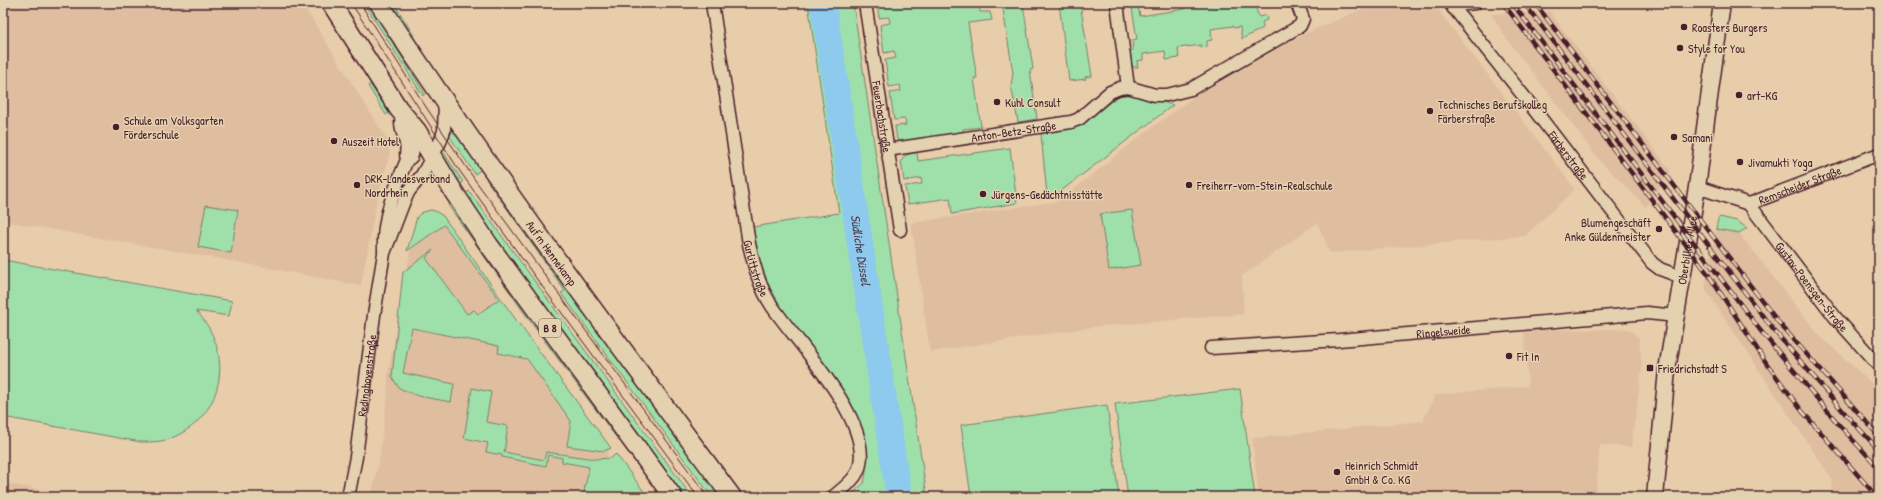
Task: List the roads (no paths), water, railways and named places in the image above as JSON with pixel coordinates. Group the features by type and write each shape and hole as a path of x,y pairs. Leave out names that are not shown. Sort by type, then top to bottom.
{"main road":[{"name":"B 8","path":"331,3 404,117 417,131 447,181 489,245 673,497"},
{"name":"Auf'm Hennekamp","path":"379,3 445,103 524,215 732,497"},
{"name":"Oberbilker Allee","path":"1655,497 1662,412 1681,278 1697,187 1722,3"},
{"name":"B 8","path":"404,117 404,130 410,143 409,155"}],"street":[{"name":"Gurlittstraße","path":"712,3 749,244 757,277 771,305 826,377 841,401 850,416 858,441 860,451 858,471 853,478 833,497"},
{"name":"Feuerbachstraße","path":"865,3 900,230"},
{"path":"1117,3 1128,87 1155,94 1167,95 1191,89 1300,26 1302,19 1297,3"},
{"path":"1451,5 1475,3"},
{"name":"Färberstraße","path":"1451,5 1526,99 1652,264 1681,278"},
{"name":"Anton-Betz-Straße","path":"887,150 1071,122 1079,119 1110,92 1128,87"},
{"name":"Redinghovenstraße","path":"348,497 356,457 374,315 384,253 404,201 409,191 422,175 444,131 445,103"},
{"name":"Remscheider Straße","path":"1697,187 1749,204 1879,154"},
{"name":"Redinghovenstraße","path":"384,253 383,233 390,202 409,155"},
{"path":"422,175 447,181"},
{"name":"Gustav-Poensgen-Straße","path":"1749,204 1835,317 1879,366"},
{"name":"Ringelsweide","path":"1211,348 1339,340 1646,313 1676,316"}],"waterway":[{"name":"Südliche Düssel","path":"823,3 899,497"}],"tram line":[{"path":"351,3 459,170 533,274 698,497"},
{"path":"360,3 424,104 475,180 708,497"}],"railway":[{"path":"1503,3 1708,274 1767,364 1802,411 1877,497"},
{"path":"1512,3 1760,330 1840,426 1879,468"},
{"path":"1524,3 1772,328 1849,418 1879,450"},
{"path":"1535,3 1779,323 1879,436"}],"place":[{"name":"Roasters Burgers","path":"1684,27"},
{"name":"Style for You","path":"1680,48"},
{"name":"art-KG","path":"1739,95"},
{"name":"Kuhl Consult","path":"997,102"},
{"name":"Technisches Berufskolleg Färberstraße","path":"1430,111"},
{"name":"Schule am Volksgarten Förderschule","path":"116,127"},
{"name":"Samani","path":"1674,137"},
{"name":"Auszeit Hotel","path":"334,141"},
{"name":"Jivamukti Yoga","path":"1740,162"},
{"name":"DRK-Landesverband Nordrhein","path":"357,185"},
{"name":"Freiherr-vom-Stein-Realschule","path":"1189,185"},
{"name":"Jürgens-Gedächtnisstätte","path":"983,194"},
{"name":"Blumengeschäft Anke Güldenmeister","path":"1659,229"},
{"name":"Fit In","path":"1509,356"},
{"name":"Friedrichstadt S","path":"1650,368"},
{"name":"Heinrich Schmidt GmbH & Co. KG","path":"1337,472"}]}
